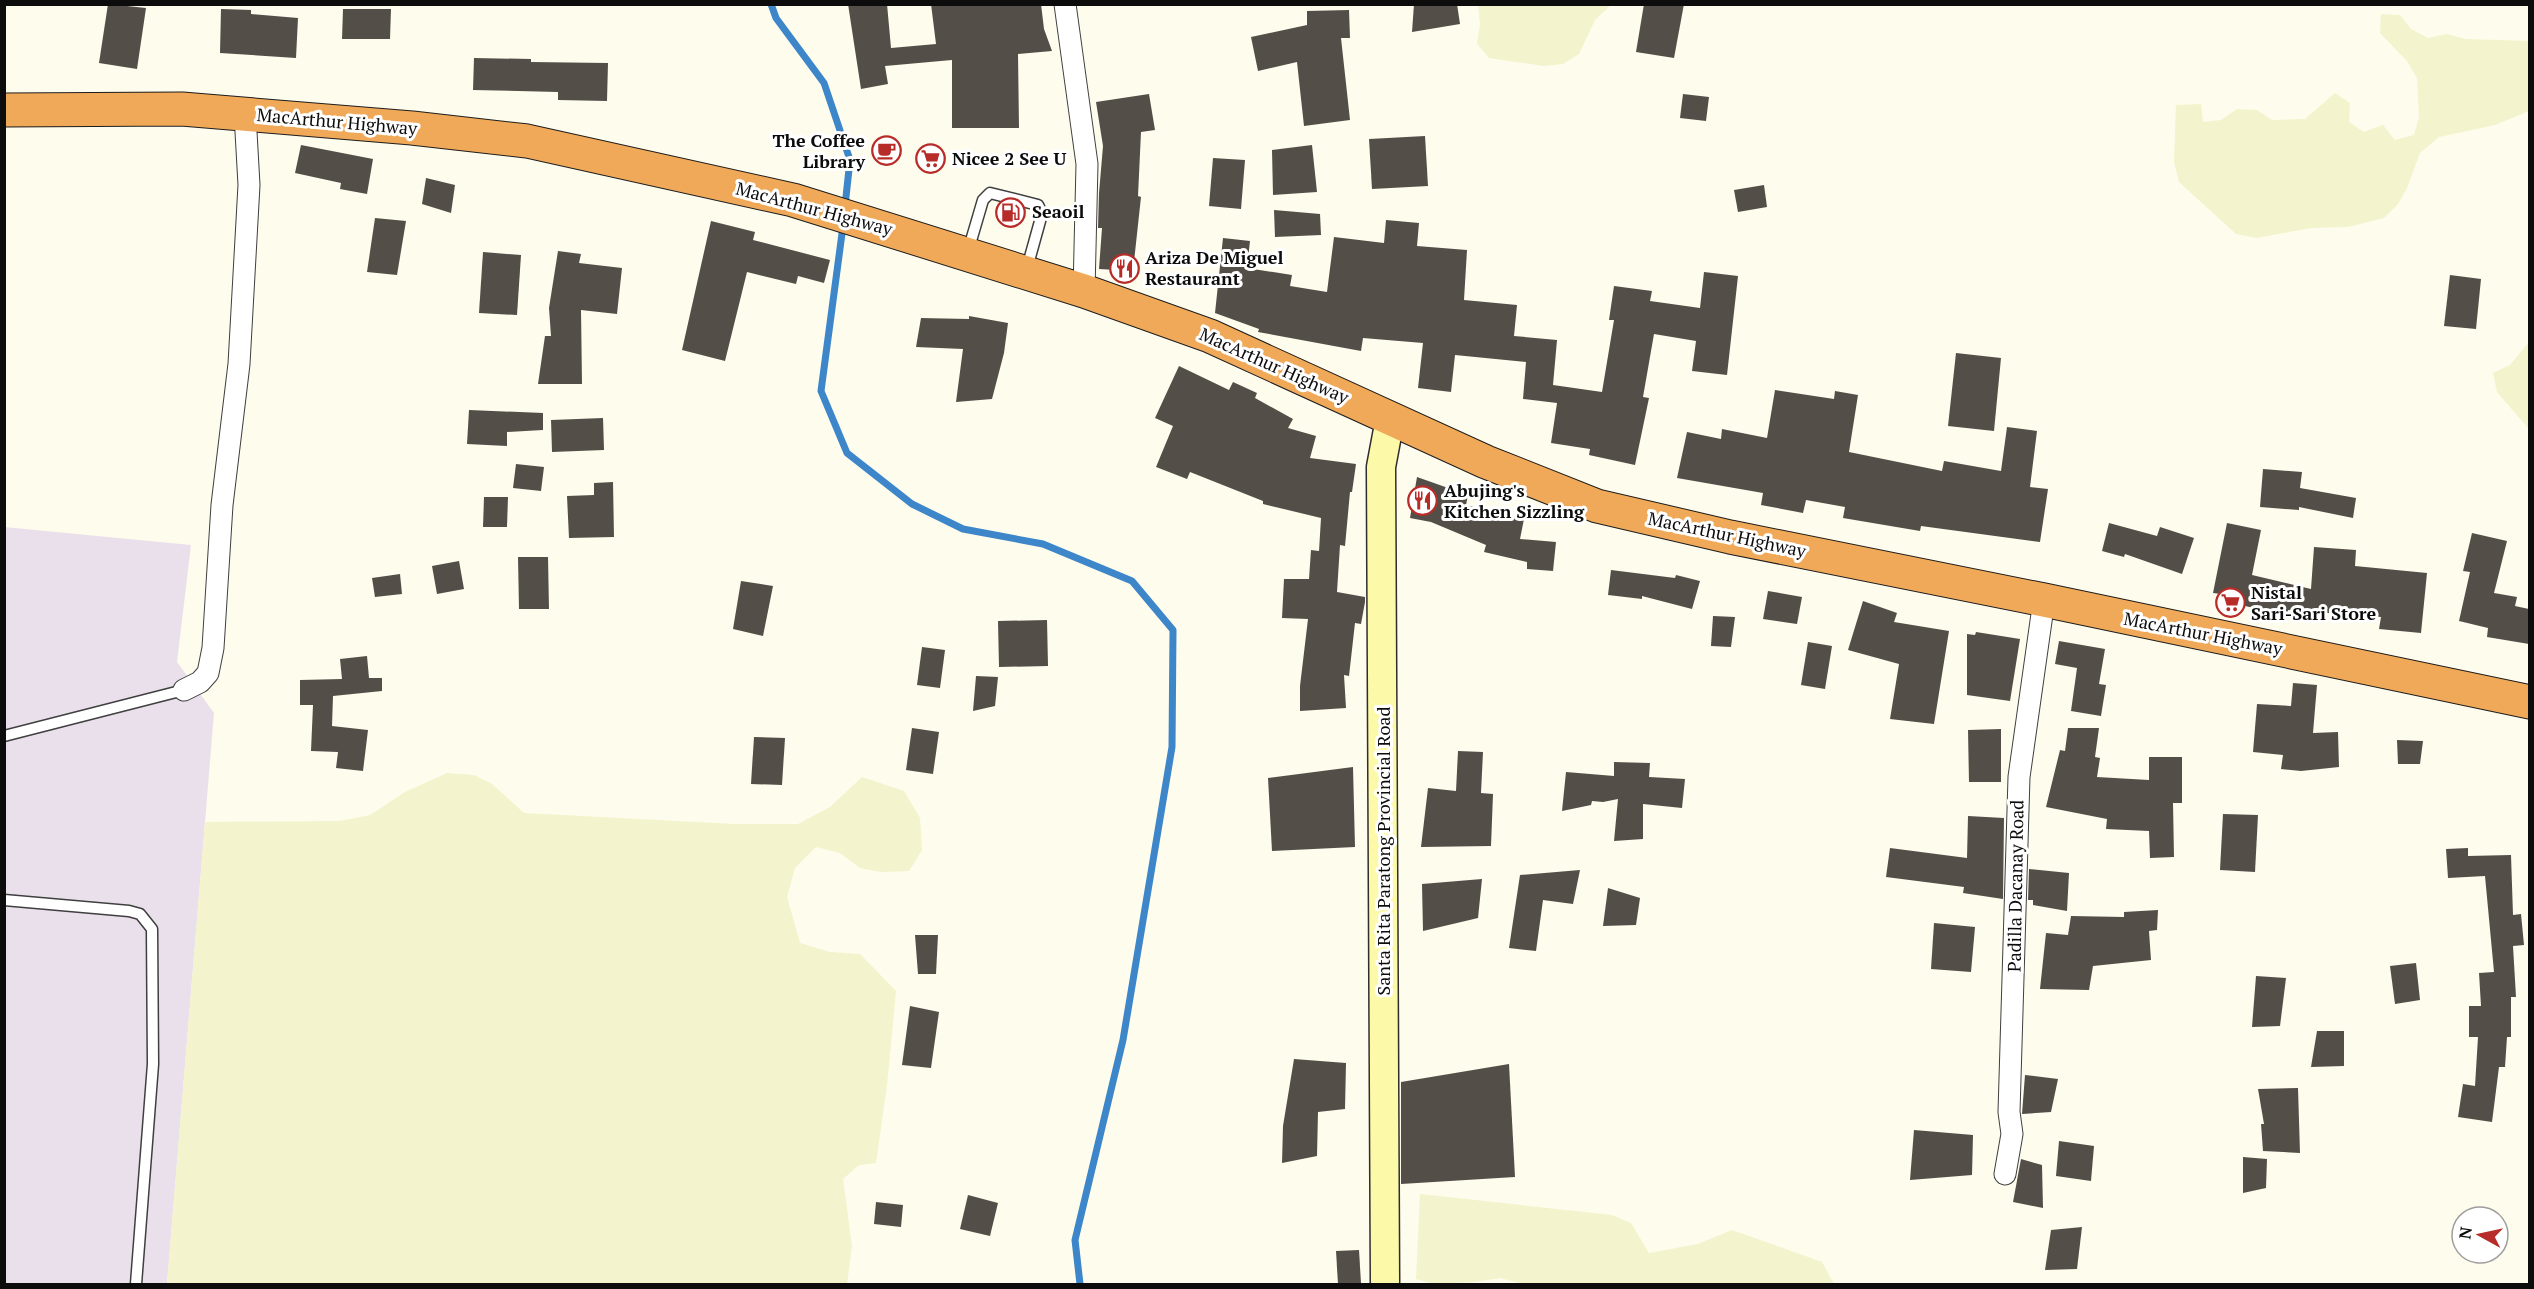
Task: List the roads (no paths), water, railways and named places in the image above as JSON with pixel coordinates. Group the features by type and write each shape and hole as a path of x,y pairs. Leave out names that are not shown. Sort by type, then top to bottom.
{"highway":[{"name":"MacArthur Highway","path":"4,110 182,109 412,128 527,141 794,200 1084,291 1210,336 1486,462 1597,506 1730,537 2044,600 2529,702"}],"street":[{"path":"1065,4 1087,164 1084,291"},
{"path":"184,690 200,682 208,673 213,648 222,505 239,364 249,185 245,114"},
{"name":"Santa Rita Paratong Provincial Road","path":"1385,1284 1381,467 1390,419"},
{"name":"Padilla Dacanay Road","path":"2004,1174 2012,1134 2009,1112 2014,858 2019,777 2044,600"}],"lane":[{"path":"968,254 983,200 990,193 1038,205 1042,214 1026,273"},
{"path":"4,736 184,690"},
{"path":"4,900 129,910 140,914 152,929 153,1064 136,1284"}],"waterway":[{"path":"771,4 776,18 824,83 850,160 845,206"},
{"path":"843,226 821,391 847,453 912,504 963,529 1043,544 1132,581 1173,630 1172,747 1123,1040 1075,1240 1080,1284"}],"place":[{"name":"The Coffee Library","path":"886,151"},
{"name":"Nicee 2 See U","path":"931,159"},
{"name":"Seaoil","path":"1011,212"},
{"name":"Ariza De Miguel Restaurant","path":"1124,268"},
{"name":"Abujing's Kitchen Sizzling","path":"1423,501"},
{"name":"Nistal Sari-Sari Store","path":"2230,603"}]}
